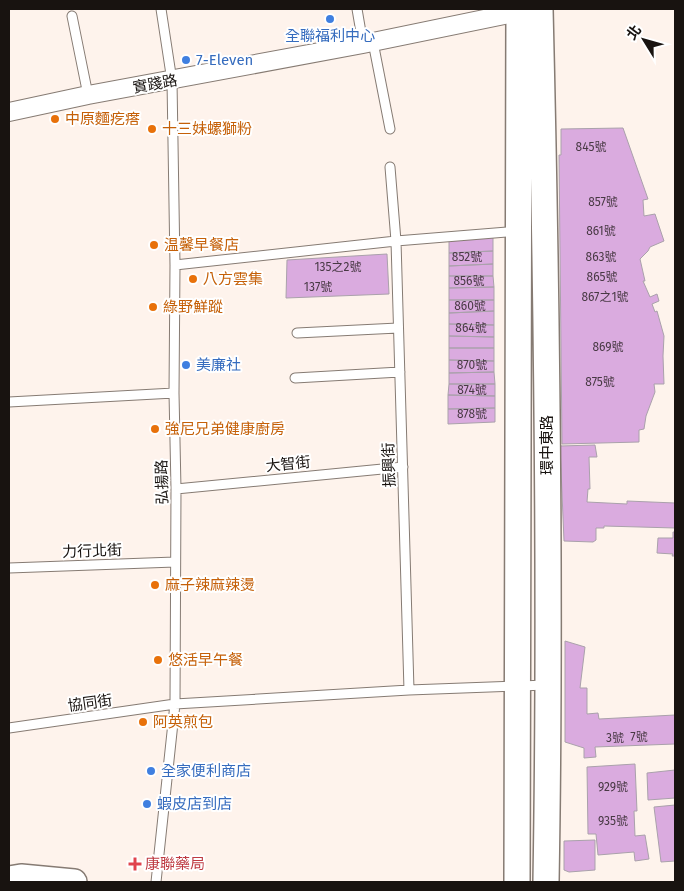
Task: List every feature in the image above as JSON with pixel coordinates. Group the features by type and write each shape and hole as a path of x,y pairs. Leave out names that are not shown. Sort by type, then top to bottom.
{"street":[{"name":"實踐路","path":"9,112 88,95 172,81 368,43 528,10"},
{"name":"環中東路","path":"528,10 533,230 549,685 546,882"},
{"name":"環中東路","path":"517,882 518,687 533,230"},
{"path":"9,879 21,877 74,882"}],"lane":[{"name":"弘揚路","path":"156,882 175,704 175,265 172,81 161,9"},
{"path":"356,9 368,43 390,129"},
{"path":"72,16 88,95"},
{"name":"振興街","path":"390,167 396,240 409,690"},
{"path":"175,265 396,240 533,230"},
{"path":"297,333 398,328"},
{"path":"295,378 400,372"},
{"path":"9,402 174,394"},
{"name":"大智街","path":"176,490 403,467"},
{"name":"力行北街","path":"9,568 175,562"},
{"path":"175,704 409,690 549,685"},
{"name":"協同街","path":"9,728 175,704"}],"building":[{"path":"623,128 648,199 643,200 644,216 655,214 664,241 650,247 640,259 645,281 643,281 650,297 657,294 659,301 652,304 655,312 657,311 664,336 664,384 654,384 655,392 646,416 644,429 639,430 639,442 562,444 559,155 561,155 561,129"},
{"path":"493,236 493,251 449,253 449,239"},
{"path":"493,251 493,264 449,266 449,253"},
{"path":"387,254 389,294 286,298 287,260"},
{"path":"493,264 493,276 449,276 449,266"},
{"path":"449,276 493,276 494,287 449,288"},
{"path":"494,287 494,300 449,300 449,288"},
{"path":"449,300 494,300 494,311 449,313"},
{"path":"494,311 494,325 449,324 449,313"},
{"path":"449,324 494,325 494,337 449,336"},
{"path":"449,336 494,337 494,348 449,348"},
{"path":"449,348 494,348 494,361 449,360"},
{"path":"449,360 494,361 494,372 449,373"},
{"path":"494,372 495,384 449,384 449,373"},
{"path":"449,384 495,384 495,396 448,395"},
{"path":"448,395 495,396 495,408 448,409"},
{"path":"495,408 495,422 448,424 448,409"},
{"path":"595,445 597,457 589,457 590,489 588,489 587,502 627,504 627,501 675,503 675,528 604,526 604,528 596,528 596,540 593,542 564,541 560,446"},
{"path":"673,532 675,532 675,556 672,556 673,554 657,553 658,538 673,538"},
{"path":"565,641 585,647 580,688 587,688 587,714 598,713 599,719 675,715 675,744 595,747 596,757 584,758 584,748 565,742"},
{"path":"635,764 637,811 634,811 635,836 645,835 649,859 635,861 634,852 598,855 596,834 588,834 587,767"},
{"path":"675,770 675,798 648,800 647,773"},
{"path":"675,805 675,861 661,862 654,807"},
{"path":"595,840 595,870 569,872 564,870 564,841"}],"place":[{"name":"全聯福利中心","path":"330,19"},
{"name":"7-Eleven","path":"186,60"},
{"name":"中原麵疙瘩","path":"55,119"},
{"name":"十三妹螺獅粉","path":"152,129"},
{"name":"温馨早餐店","path":"154,245"},
{"name":"八方雲集","path":"193,279"},
{"name":"綠野鮮蹤","path":"153,307"},
{"name":"美廉社","path":"186,365"},
{"name":"強尼兄弟健康廚房","path":"155,429"},
{"name":"麻子辣麻辣燙","path":"155,585"},
{"name":"悠活早午餐","path":"158,660"},
{"name":"阿英煎包","path":"143,722"},
{"name":"全家便利商店","path":"151,771"},
{"name":"蝦皮店到店","path":"147,804"},
{"name":"康聯藥局","path":"135,864"}]}
